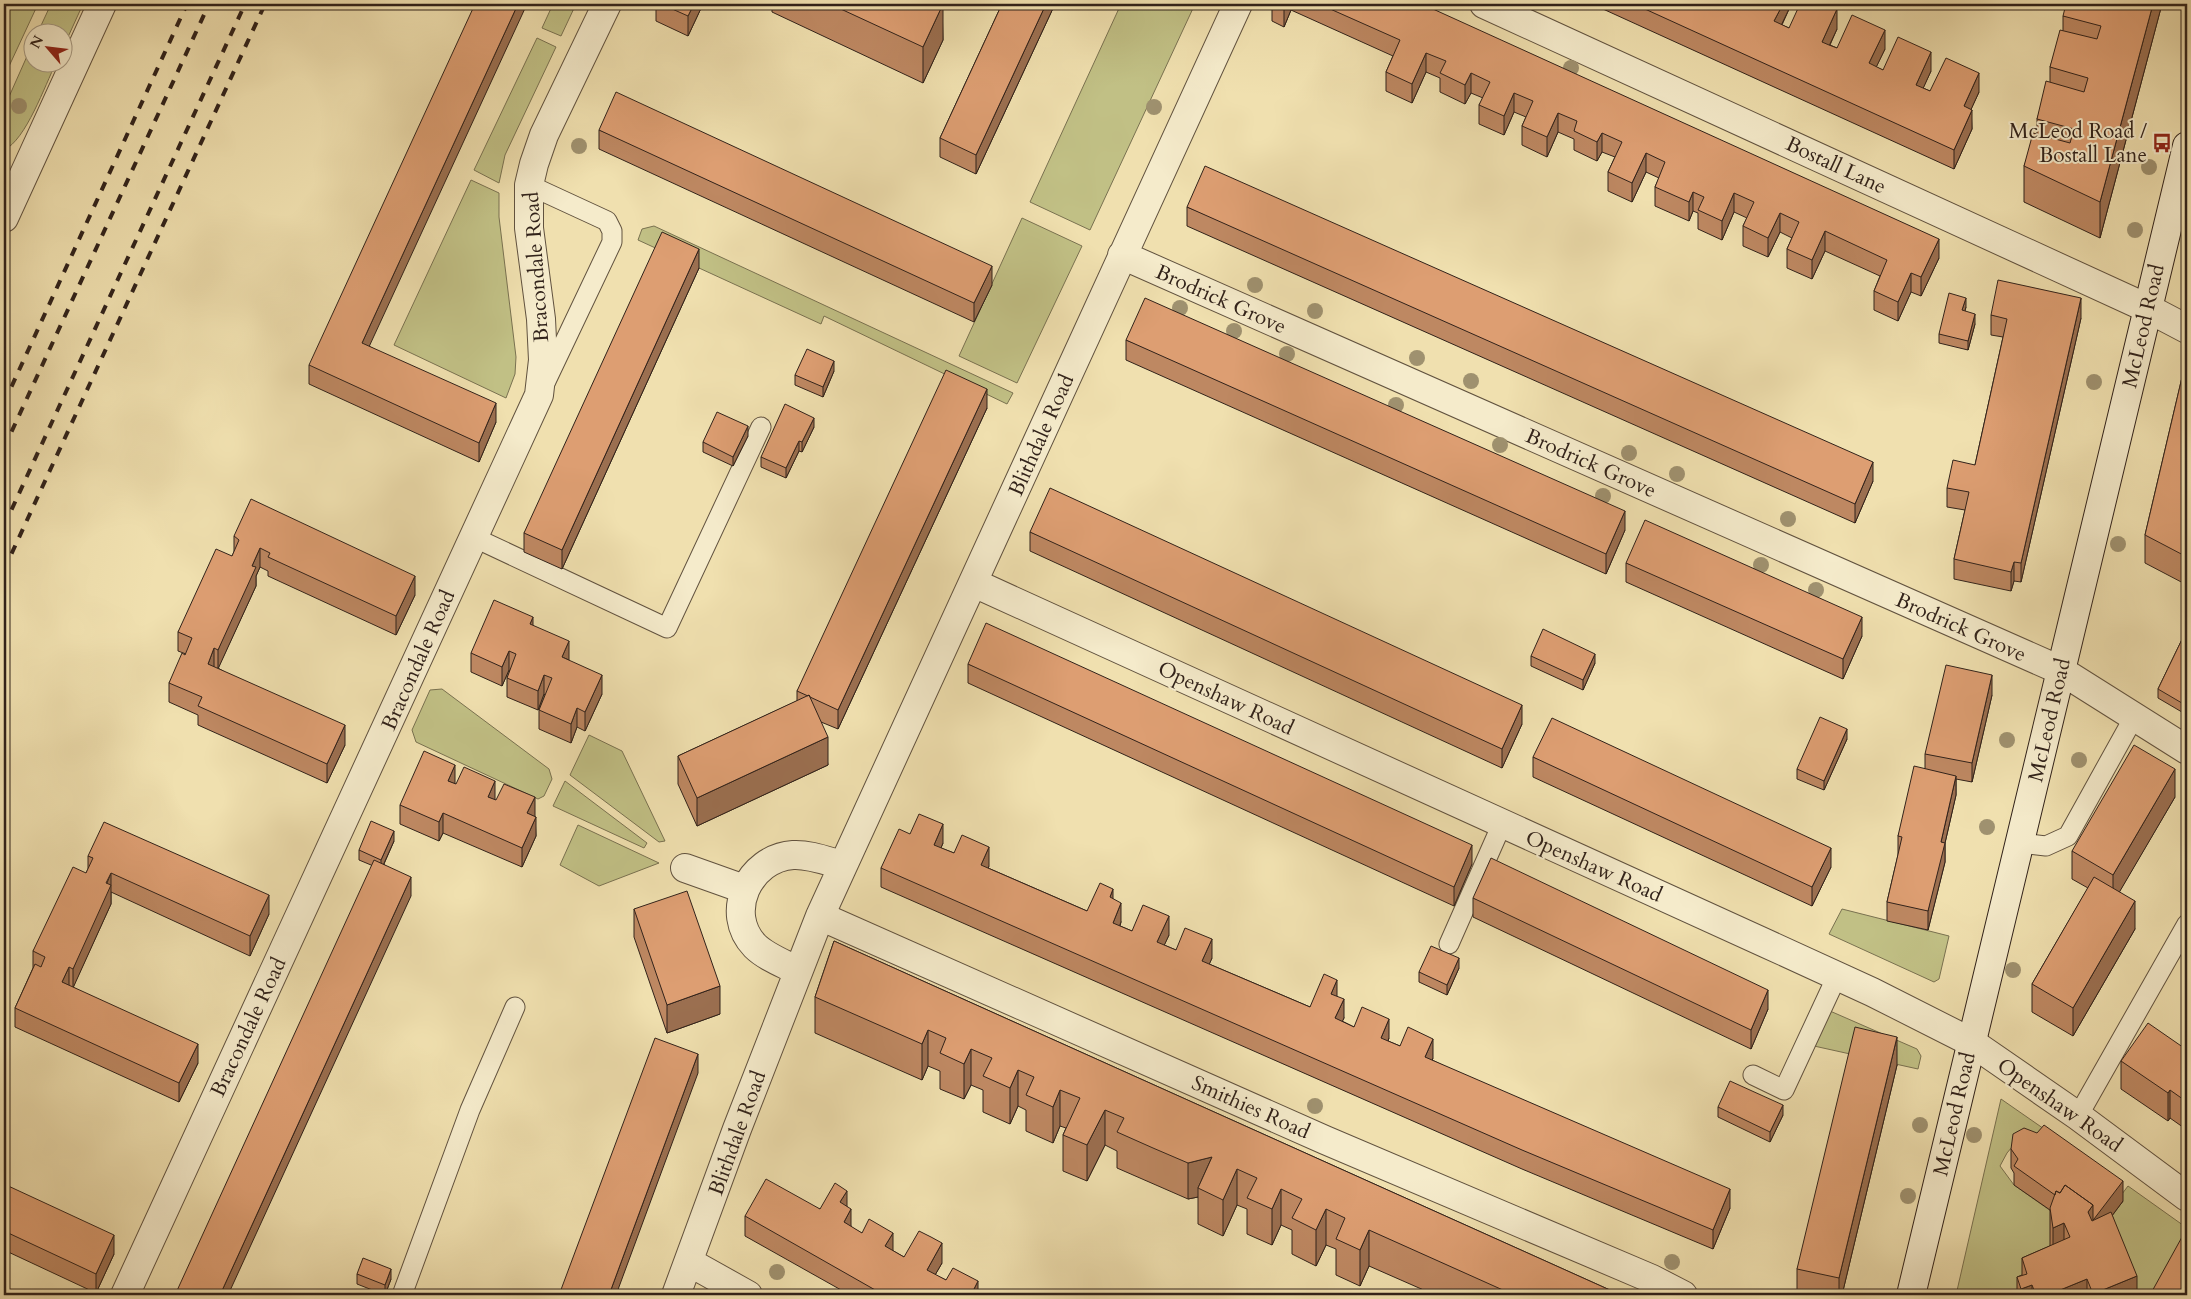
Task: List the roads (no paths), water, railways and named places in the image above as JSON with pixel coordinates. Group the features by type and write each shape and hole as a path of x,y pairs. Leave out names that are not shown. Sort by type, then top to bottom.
{"street":[{"path":"4,218 12,178 102,4"},
{"name":"Bracondale Road","path":"125,1295 336,835 417,664 539,395 543,360 542,329 529,228 529,185 544,135 607,4"},
{"name":"Blithdale Road","path":"676,1295 737,1129 798,971 842,865 974,583 1238,4"},
{"name":"Bostall Lane","path":"1484,4 2187,328"},
{"name":"McLeod Road","path":"1911,1295 2187,146"},
{"name":"Brodrick Grove","path":"1122,255 2060,670 2187,750"},
{"name":"Openshaw Road","path":"974,583 1837,976 1971,1042 2078,1116 2187,1197"},
{"path":"798,971 755,947 740,916 744,889 751,877 764,866 784,856 802,856 842,865"},
{"path":"685,868 744,889"},
{"name":"Smithies Road","path":"820,916 1325,1140 1534,1227 1652,1279 1683,1295"},
{"path":"689,1262 748,1295"}],"lane":[{"path":"529,185 607,221 612,231 612,242 539,395"},
{"path":"473,537 667,628 761,426"},
{"path":"2020,843 2046,846 2068,836 2134,717"},
{"path":"1449,944 1502,824"},
{"path":"2078,1116 2187,924"},
{"path":"1753,1075 1784,1090 1837,976"},
{"path":"402,1295 470,1110 515,1007"}],"railway":[{"path":"4,403 187,4"},
{"path":"4,448 209,4"},
{"path":"4,526 245,4"},
{"path":"4,570 265,4"}],"place":[{"name":"McLeod Road / Bostall Lane","path":"2162,143"}]}
